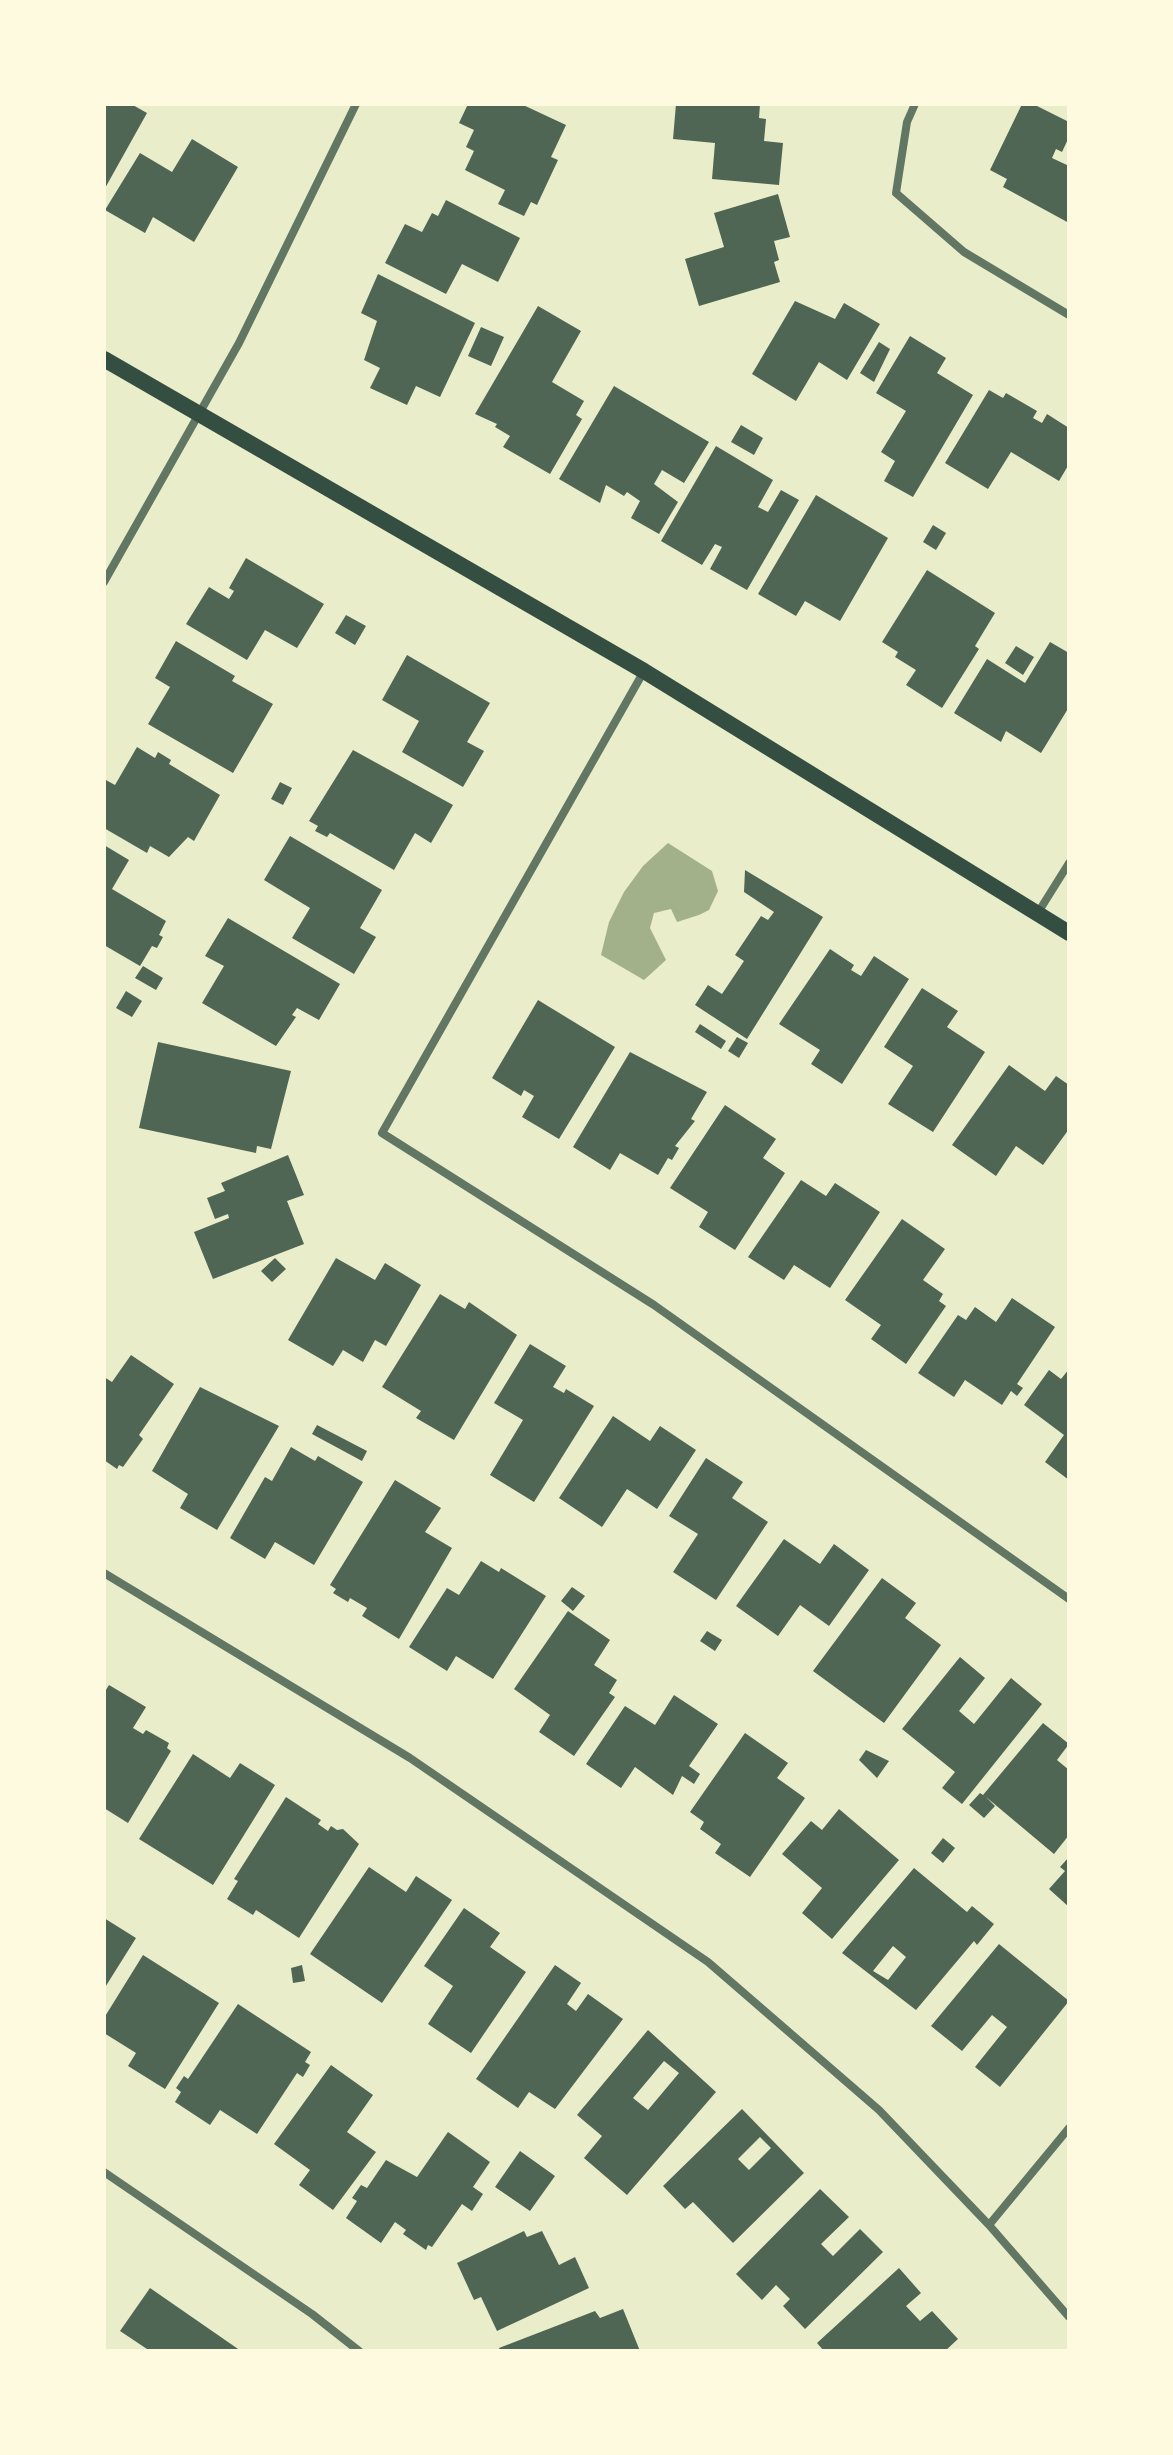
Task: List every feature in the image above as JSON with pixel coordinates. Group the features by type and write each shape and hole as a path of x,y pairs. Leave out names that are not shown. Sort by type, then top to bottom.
{"main road":[{"path":"104,359 644,671 1039,911 1069,933"}],"street":[{"path":"104,582 200,415 356,104"},
{"path":"915,104 907,122 896,193 964,252 1069,315"},
{"path":"644,671 382,1133 654,1305 1069,1599"},
{"path":"1039,911 1069,863"},
{"path":"104,1573 410,1758 708,1962 879,2110 989,2225 1069,2317"},
{"path":"989,2225 1069,2128"},
{"path":"104,2172 312,2314 359,2351"}],"shaded area":[{"path":"668,843 712,871 718,891 709,910 699,915 677,922 671,909 654,913 650,928 666,960 644,980 601,955 609,922 624,892 643,866"}],"building":[{"path":"104,104 131,104 147,113 104,190"},
{"path":"468,104 521,104 566,125 551,157 558,160 537,205 531,202 524,216 498,204 505,190 465,170 474,151 466,147 474,130 459,123"},
{"path":"676,104 760,104 759,118 766,119 764,141 783,143 779,185 712,179 715,143 673,139"},
{"path":"1022,104 1033,104 1069,122 1069,137 1062,152 1056,149 1052,158 1069,166 1069,223 1003,187 1007,179 990,170"},
{"path":"192,139 238,167 194,242 153,217 145,233 105,210 140,153 172,172"},
{"path":"778,194 790,237 774,241 779,260 774,262 780,282 699,306 685,259 724,247 714,213"},
{"path":"446,200 520,238 498,282 462,264 446,294 385,263 405,224 422,232 432,213 438,216"},
{"path":"378,274 475,323 440,397 416,386 407,405 370,388 380,368 364,360 377,321 361,313"},
{"path":"795,301 835,319 844,303 880,324 847,380 819,362 796,401 752,374"},
{"path":"538,306 581,331 552,382 584,401 576,415 582,419 550,474 503,447 510,436 495,427 497,424 475,414"},
{"path":"481,327 504,337 491,366 468,356"},
{"path":"910,336 946,358 937,373 973,395 913,497 884,481 895,461 881,452 906,411 876,393"},
{"path":"879,342 890,349 874,382 860,373"},
{"path":"614,386 709,442 684,483 662,470 654,484 678,502 659,534 631,518 640,501 627,492 624,496 606,485 600,503 559,479"},
{"path":"989,390 1003,398 1006,393 1037,411 1033,418 1042,423 1047,414 1069,428 1069,464 1059,481 1011,452 988,489 945,463"},
{"path":"741,425 763,438 754,455 731,442"},
{"path":"716,446 773,480 758,507 768,512 781,490 799,500 747,590 710,569 722,547 715,544 702,565 661,541"},
{"path":"816,495 888,538 840,621 805,601 796,616 758,594"},
{"path":"933,525 946,533 936,550 923,542"},
{"path":"246,558 324,604 297,648 265,630 247,660 186,624 209,587 229,599 234,591 229,588"},
{"path":"927,570 995,613 975,646 979,649 942,708 906,685 916,670 895,657 898,652 882,642"},
{"path":"346,615 366,626 355,645 335,633"},
{"path":"176,641 235,676 232,681 273,704 233,773 148,724 170,687 155,678"},
{"path":"1050,642 1069,653 1069,707 1041,753 1006,731 1001,742 954,713 987,659 1025,683"},
{"path":"1016,646 1034,657 1023,675 1005,663"},
{"path":"407,655 490,703 467,742 484,751 463,787 402,752 419,721 382,700"},
{"path":"137,747 155,758 158,752 171,760 169,764 220,795 194,841 188,837 169,857 150,846 147,853 104,828 104,779 115,785"},
{"path":"353,750 453,805 431,843 415,833 394,870 330,833 327,837 315,831 318,826 309,821"},
{"path":"280,782 292,788 283,805 271,799"},
{"path":"290,836 382,890 360,928 376,937 354,974 292,938 310,908 264,880"},
{"path":"104,845 129,860 112,889 166,921 157,948 152,946 140,966 104,945"},
{"path":"745,870 823,917 747,1039 695,1005 708,985 722,994 744,961 735,955 761,916 768,920 774,912 744,892"},
{"path":"228,918 340,984 319,1020 297,1008 292,1015 296,1017 276,1046 202,1003 224,966 205,956"},
{"path":"830,949 854,965 851,970 861,976 874,956 909,979 842,1084 811,1064 820,1050 779,1024"},
{"path":"143,966 163,978 156,990 135,978"},
{"path":"922,988 958,1011 947,1027 985,1052 933,1132 888,1104 913,1066 884,1047"},
{"path":"126,991 142,1001 132,1017 116,1008"},
{"path":"538,1000 615,1047 559,1139 522,1117 534,1096 524,1090 521,1096 492,1078"},
{"path":"700,1024 726,1041 721,1049 695,1032"},
{"path":"737,1037 748,1043 739,1058 728,1051"},
{"path":"158,1042 291,1071 271,1149 257,1146 256,1153 139,1128"},
{"path":"630,1052 707,1092 691,1119 695,1121 675,1146 679,1148 672,1160 668,1158 658,1175 620,1153 610,1170 573,1147"},
{"path":"1009,1065 1045,1091 1056,1076 1069,1085 1069,1129 1043,1165 1016,1146 996,1176 952,1145"},
{"path":"725,1105 776,1139 763,1158 785,1173 735,1250 699,1227 708,1212 670,1188"},
{"path":"288,1155 304,1195 287,1201 304,1244 213,1279 194,1232 229,1218 228,1214 215,1219 207,1198 225,1191 221,1183"},
{"path":"801,1180 826,1196 835,1183 880,1212 830,1288 794,1265 784,1280 748,1257"},
{"path":"902,1219 945,1249 923,1280 943,1294 939,1301 946,1306 906,1364 871,1339 881,1325 845,1300"},
{"path":"275,1258 286,1269 272,1282 261,1271"},
{"path":"336,1258 375,1280 385,1263 421,1285 386,1346 375,1340 363,1362 343,1350 333,1366 288,1340"},
{"path":"440,1294 465,1309 469,1302 517,1335 454,1440 416,1418 421,1411 382,1387"},
{"path":"1012,1298 1055,1327 1017,1384 1023,1388 1017,1396 1011,1391 1002,1405 965,1380 954,1397 918,1373 958,1315 966,1320 975,1307 996,1322"},
{"path":"530,1344 566,1366 553,1387 564,1393 566,1389 594,1406 534,1502 490,1475 523,1420 494,1403"},
{"path":"131,1355 174,1384 139,1435 143,1439 123,1467 119,1465 117,1469 104,1460 104,1377 112,1382"},
{"path":"1069,1369 1069,1480 1045,1462 1064,1435 1024,1405 1049,1370 1061,1379"},
{"path":"200,1387 279,1426 217,1530 180,1508 188,1494 152,1471"},
{"path":"613,1416 650,1441 660,1426 696,1450 657,1509 627,1489 602,1527 559,1498"},
{"path":"317,1425 367,1451 362,1461 312,1434"},
{"path":"291,1447 315,1461 318,1456 363,1482 314,1565 275,1542 265,1559 230,1538 265,1477 272,1481"},
{"path":"706,1458 743,1482 732,1498 768,1522 716,1600 673,1572 698,1534 669,1516"},
{"path":"395,1480 441,1508 425,1532 452,1548 399,1639 362,1616 367,1608 333,1593 336,1589 330,1585"},
{"path":"784,1539 820,1564 834,1544 869,1570 829,1626 800,1605 778,1636 736,1606"},
{"path":"481,1561 499,1572 501,1568 546,1596 493,1679 456,1656 447,1671 409,1647 447,1588 459,1595"},
{"path":"882,1578 916,1603 905,1618 941,1645 884,1723 813,1671"},
{"path":"572,1587 585,1596 573,1611 561,1601"},
{"path":"568,1611 610,1640 594,1665 617,1680 609,1693 615,1697 574,1756 539,1732 550,1715 514,1689"},
{"path":"707,1631 722,1640 715,1651 700,1641"},
{"path":"960,1657 985,1678 959,1711 974,1724 1011,1678 1042,1704 962,1804 942,1788 955,1772 902,1729"},
{"path":"109,1685 146,1707 133,1728 143,1734 146,1730 169,1743 167,1748 171,1751 128,1823 104,1808 104,1693"},
{"path":"674,1695 718,1724 689,1766 700,1774 694,1784 682,1776 673,1795 635,1767 621,1788 586,1764 625,1706 655,1725"},
{"path":"1043,1723 1069,1744 1057,1760 1069,1770 1069,1835 1054,1854 986,1797 995,1806 984,1818 969,1805 980,1793 983,1795"},
{"path":"745,1733 788,1763 777,1778 805,1798 750,1877 715,1853 721,1844 700,1829 704,1822 690,1812"},
{"path":"866,1750 889,1761 877,1778 859,1760"},
{"path":"193,1754 230,1778 240,1763 275,1785 213,1885 139,1839"},
{"path":"286,1797 321,1820 318,1824 328,1831 331,1826 337,1830 343,1829 359,1844 299,1938 256,1910 253,1915 227,1899 238,1881 234,1879"},
{"path":"839,1809 899,1860 832,1939 802,1913 822,1888 782,1854 811,1821 822,1830"},
{"path":"943,1838 955,1848 943,1863 931,1853"},
{"path":"1069,1857 1069,1907 1049,1889 1065,1871 1060,1867"},
{"path":"369,1867 406,1892 416,1876 452,1900 382,2003 310,1954"},
{"path":"914,1868 967,1912 972,1906 994,1924 977,1945 974,1941 916,2010 842,1953","holes":["893,1946 906,1957 888,1980 873,1971"]},
{"path":"464,1908 500,1933 490,1947 526,1972 471,2053 428,2024 453,1986 424,1966"},
{"path":"104,1918 136,1938 104,1989"},
{"path":"999,1944 1069,2001 1000,2087 975,2067 1007,2027 992,2015 962,2051 931,2026"},
{"path":"143,1955 219,2003 165,2089 128,2066 136,2053 104,2033 104,2018"},
{"path":"302,1965 305,1981 293,1983 291,1968"},
{"path":"555,1965 581,1983 567,2004 576,2011 588,1994 623,2019 555,2109 529,2092 518,2108 476,2079"},
{"path":"238,2004 311,2052 305,2062 310,2065 303,2077 297,2073 257,2134 220,2110 210,2125 175,2102 181,2092 176,2088 184,2076 188,2079"},
{"path":"648,2030 716,2092 627,2195 584,2158 602,2136 577,2115","holes":["664,2061 679,2073 648,2110 633,2098"]},
{"path":"331,2065 373,2095 347,2132 376,2152 333,2210 299,2185 310,2170 274,2144"},
{"path":"742,2109 804,2173 733,2243 693,2202 685,2209 663,2186","holes":["760,2137 771,2148 749,2170 738,2159"]},
{"path":"448,2132 490,2162 473,2187 483,2194 472,2211 462,2204 432,2247 428,2245 426,2250 403,2234 406,2230 395,2222 381,2243 346,2218 357,2201 352,2198 361,2185 367,2188 386,2160 417,2177"},
{"path":"520,2151 555,2176 530,2211 495,2187"},
{"path":"820,2189 849,2217 821,2244 833,2256 860,2229 883,2252 805,2329 783,2306 790,2299 776,2285 762,2300 736,2274"},
{"path":"524,2231 527,2237 542,2231 559,2265 575,2257 589,2288 497,2331 481,2297 474,2300 457,2263"},
{"path":"899,2268 921,2293 906,2306 920,2321 932,2311 958,2339 945,2351 824,2351 817,2343"},
{"path":"150,2288 241,2351 150,2351 120,2331"},
{"path":"623,2309 640,2351 500,2351 499,2348 595,2311 600,2318"}]}
